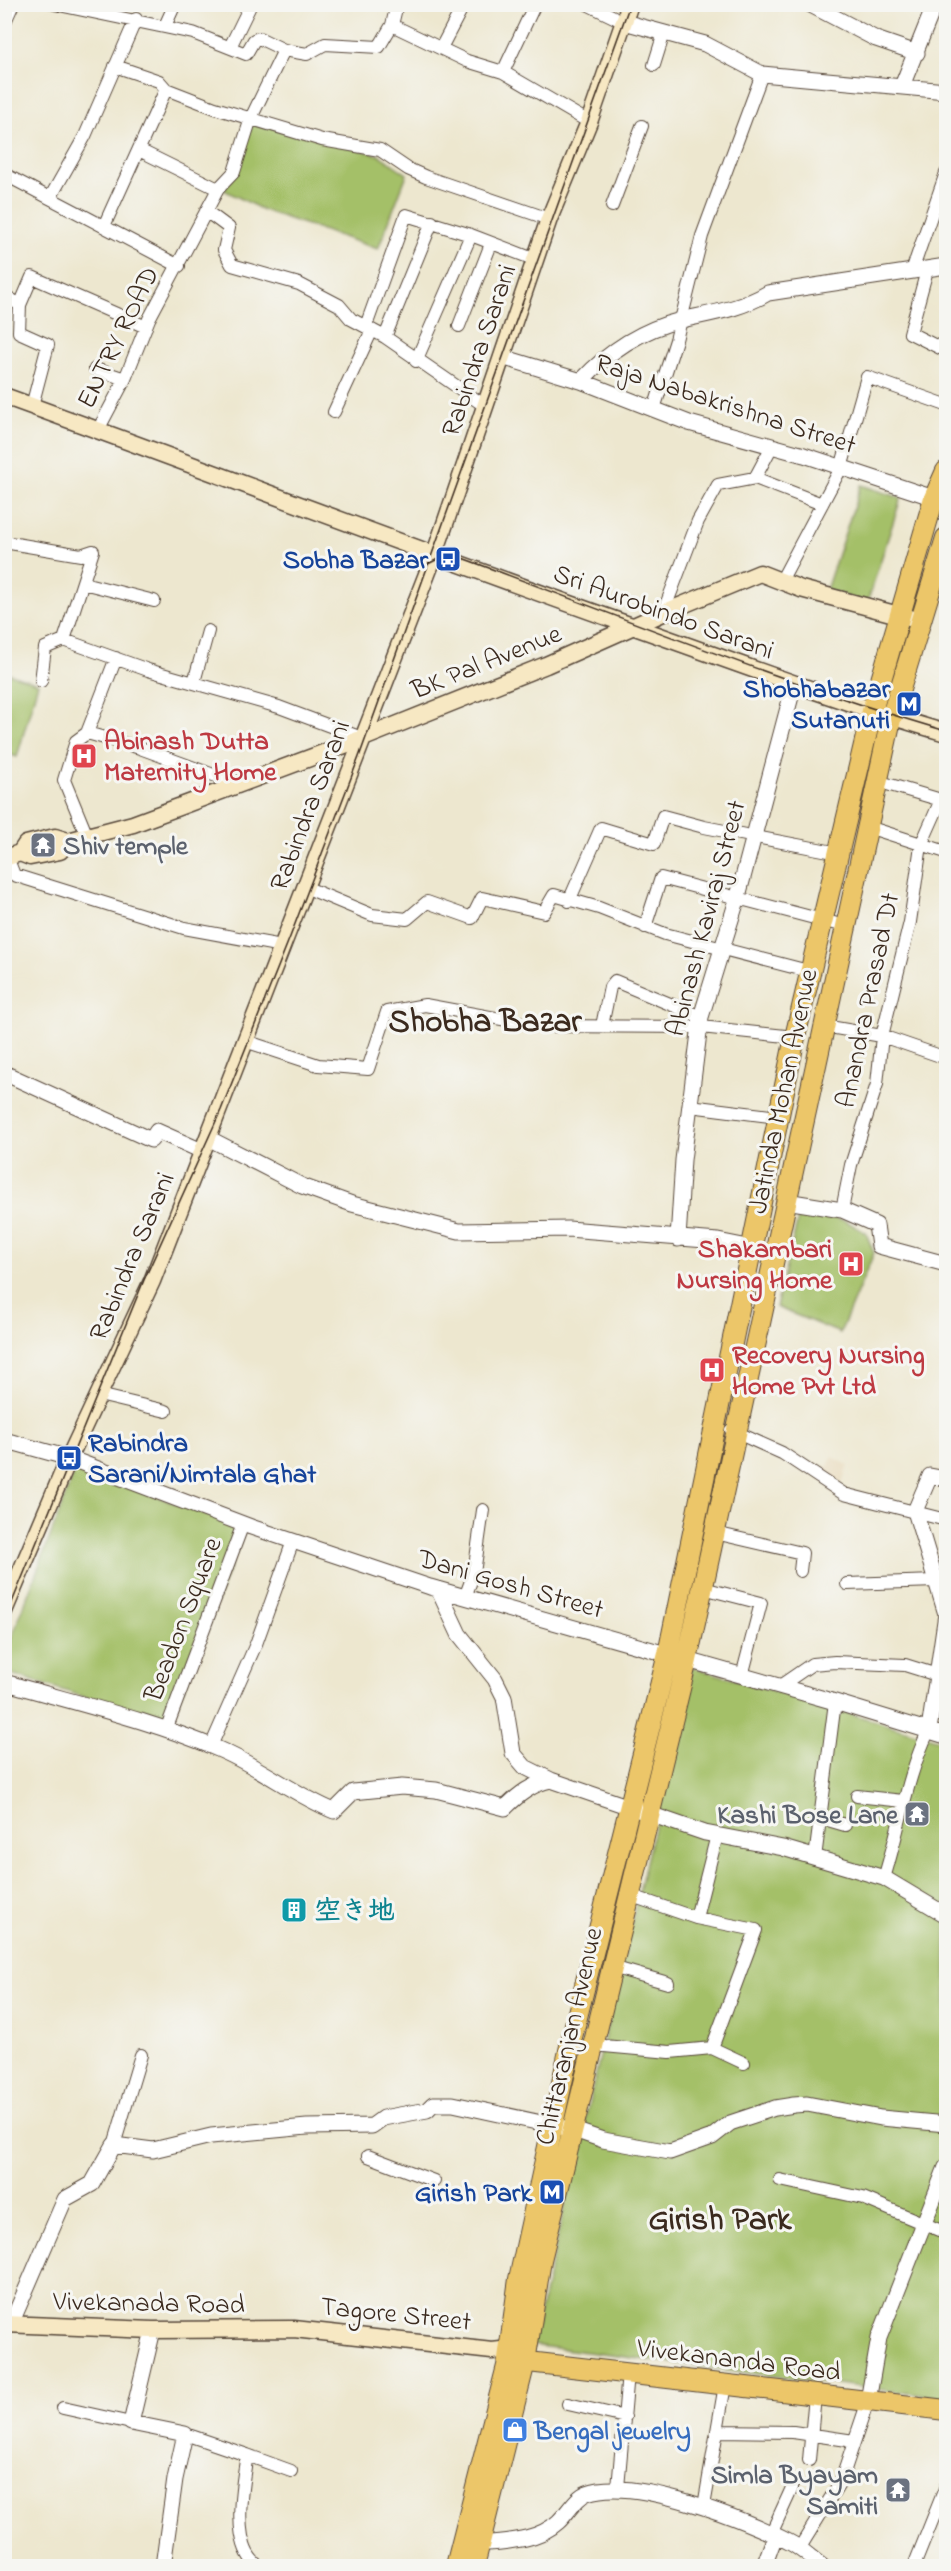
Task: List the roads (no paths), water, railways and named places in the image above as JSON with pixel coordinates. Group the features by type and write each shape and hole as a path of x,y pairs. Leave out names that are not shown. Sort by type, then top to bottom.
{"main road":[{"name":"Rabindra Sarani","path":"4,1611 69,1458 144,1301 434,556 549,219 589,122 630,4"},
{"name":"Sri Aurobindo Sarani","path":"4,396 311,507 434,556 794,685 946,733"},
{"path":"456,2566 512,2354 519,2279 553,2126 628,1807 668,1654 795,1037 872,711 934,498 946,471"},
{"name":"Jatinda Mohan Avenue","path":"687,1660 892,717 946,538"},
{"name":"BK Pal Avenue","path":"11,856 30,857 60,850 68,841 133,824 362,738 546,665 760,573 780,581 921,621"},
{"name":"Chittaranjan Avenue","path":"474,2566 480,2544 512,2354 541,2260 574,2130 687,1660"},
{"name":"Vivekanada Road","path":"8,2324 153,2330 294,2329"},
{"name":"Tagore Street","path":"294,2329 512,2354"},
{"name":"Vivekananda Road","path":"512,2354 628,2373 815,2395 946,2400"},
{"name":"Vivekananda Road","path":"512,2354 869,2396 946,2410"}],"street":[{"path":"4,24 13,4"},
{"path":"54,4 89,8 193,33 246,54 254,40 259,38 284,50 307,54 325,44 379,47 392,25 397,4"},
{"path":"165,26 175,4"},
{"path":"230,48 251,4"},
{"path":"441,48 464,4"},
{"path":"503,72 535,4"},
{"path":"587,4 624,22 705,44 762,74 946,91"},
{"path":"809,4 876,39 917,53"},
{"path":"902,86 935,4"},
{"path":"50,198 85,136 136,19"},
{"path":"392,25 467,61 503,72 589,122"},
{"path":"654,65 664,33"},
{"name":"ENTRY ROAD","path":"98,430 125,379 146,327 218,189 234,172 251,118 284,50"},
{"path":"115,66 159,81 166,88 215,108 322,140 380,150 408,169 426,177 549,219"},
{"path":"654,409 702,236 733,145 762,74"},
{"path":"104,226 166,88"},
{"path":"612,206 642,126"},
{"path":"139,150 218,189"},
{"path":"912,271 946,173"},
{"path":"4,174 179,266"},
{"path":"206,212 229,228 224,250 232,265 298,284 339,305 351,319 385,337 416,361 485,405"},
{"path":"334,412 369,328 406,215 471,235 536,260"},
{"path":"385,337 432,222"},
{"path":"416,361 471,235"},
{"path":"459,326 491,244"},
{"path":"581,381 599,362 629,339 680,321 749,305 768,293 927,270 946,264"},
{"path":"927,270 910,333 946,351"},
{"path":"32,406 48,345 19,332 20,305 32,277 146,327"},
{"path":"4,295 20,305"},
{"name":"Raja Nabakrishna Street","path":"502,357 581,381 688,423 772,446 934,498"},
{"path":"95,369 125,379"},
{"path":"780,581 841,468 867,377 946,405"},
{"path":"755,478 772,446"},
{"path":"663,613 698,521 718,485 755,478 822,504"},
{"path":"4,542 81,555 93,551 64,640"},
{"path":"83,583 154,601"},
{"path":"194,682 208,631"},
{"path":"41,681 45,648 64,640 279,707 362,738"},
{"path":"87,836 64,780 76,741 87,733 116,658"},
{"name":"Abinash Kaviraj Street","path":"678,1239 690,1106 701,1022 720,950 737,900 794,685"},
{"path":"87,733 140,748 238,784"},
{"name":"Anandra Prasad Dt","path":"842,1210 851,1165 877,1084 882,1036 909,921 921,845 940,800 878,781"},
{"path":"569,901 601,828 654,844 663,816 839,853"},
{"path":"868,827 946,852"},
{"path":"11,856 14,875 184,928 282,946"},
{"path":"645,927 661,878 737,900 846,926"},
{"path":"305,887 372,915 407,919 427,902 472,918 482,897 544,912 554,895 599,908 645,927 720,950 812,972"},
{"path":"602,1026 610,987 615,981 658,997 701,1022"},
{"path":"245,1041 318,1065 368,1070 387,1012 425,1005 538,1026 701,1022 795,1037"},
{"path":"824,1026 882,1036 946,1058"},
{"path":"4,1073 151,1140 157,1131 205,1144 302,1186 352,1204 459,1230 568,1229 718,1241 753,1248"},
{"path":"690,1106 778,1117"},
{"path":"786,1201 842,1210 876,1225 879,1246 946,1264"},
{"path":"99,1395 166,1411"},
{"path":"716,1424 782,1453 844,1494 946,1520"},
{"name":"Dani Gosh Street","path":"4,1440 69,1458 243,1524 438,1589 780,1686 946,1736"},
{"path":"884,1878 897,1840 903,1801 929,1730 946,1614 915,1511 930,1476 946,1479"},
{"path":"465,1597 474,1573 483,1510"},
{"name":"Beadon Square","path":"166,1730 243,1524"},
{"path":"715,1533 802,1553 800,1571"},
{"path":"211,1746 256,1644 293,1541"},
{"path":"847,1584 936,1581"},
{"path":"703,1588 761,1603 742,1676"},
{"path":"438,1589 459,1634 495,1679 504,1697 513,1753 525,1767 551,1780 649,1814 884,1878 946,1915"},
{"path":"780,1686 812,1664 835,1662 905,1665 937,1675"},
{"path":"4,1682 166,1730 211,1746 252,1763 288,1789 334,1811 353,1792 402,1787 436,1790 504,1808 529,1788 551,1780"},
{"path":"815,1858 835,1702"},
{"path":"857,1796 903,1801"},
{"path":"821,1818 845,1825"},
{"path":"696,1918 717,1834"},
{"path":"629,1895 696,1918 756,1930 712,2048"},
{"path":"612,1968 668,1983"},
{"path":"593,2045 670,2052 712,2048 744,2063"},
{"path":"8,2324 65,2199 92,2184 114,2145 141,2055"},
{"path":"114,2145 153,2150 211,2136 307,2127 372,2126 383,2118 427,2110 433,2104 453,2104 574,2130 603,2140 670,2151 712,2137 730,2122 794,2104 807,2104 881,2118 946,2124"},
{"path":"368,2156 434,2181"},
{"path":"800,2549 841,2481 869,2396 879,2338 946,2167"},
{"path":"780,2180 863,2198 946,2233"},
{"path":"131,2423 153,2330"},
{"path":"618,2488 628,2373"},
{"path":"704,2506 725,2385"},
{"path":"809,2460 815,2395"},
{"path":"568,2404 625,2417"},
{"path":"63,2408 185,2434 291,2471"},
{"path":"718,2431 793,2432 854,2441"},
{"path":"163,2566 175,2479 185,2434"},
{"path":"247,2455 241,2498 242,2534 246,2556 259,2566"},
{"path":"914,2566 946,2486"},
{"path":"480,2544 530,2539 557,2523 584,2493 618,2488 704,2506 773,2535 800,2549 822,2566"},
{"path":"764,2566 773,2535 792,2488"}],"tram line":[{"path":"4,1622 144,1280 221,1110 290,937 359,757 630,4"},
{"path":"424,566 444,556 462,558 763,671 946,731"}],"place":[{"name":"Sobha Bazar","path":"448,559"},
{"name":"Shobhabazar Sutanuti","path":"909,704"},
{"name":"Abinash Dutta Maternity Home","path":"84,756"},
{"name":"Shiv temple","path":"43,845"},
{"name":"Shakambari Nursing Home","path":"851,1264"},
{"name":"Recovery Nursing Home Pvt Ltd","path":"712,1370"},
{"name":"Rabindra Sarani/Nimtala Ghat","path":"69,1458"},
{"name":"Kashi Bose Lane","path":"917,1814"},
{"name":"空き地","path":"294,1910"},
{"name":"Girish Park","path":"552,2192"},
{"name":"Bengal jewelry","path":"515,2430"},
{"name":"Simla Byayam Samiti","path":"898,2490"}],"district":[{"name":"Shobha Bazar","path":"485,1019"},
{"name":"Girish Park","path":"720,2217"}]}
